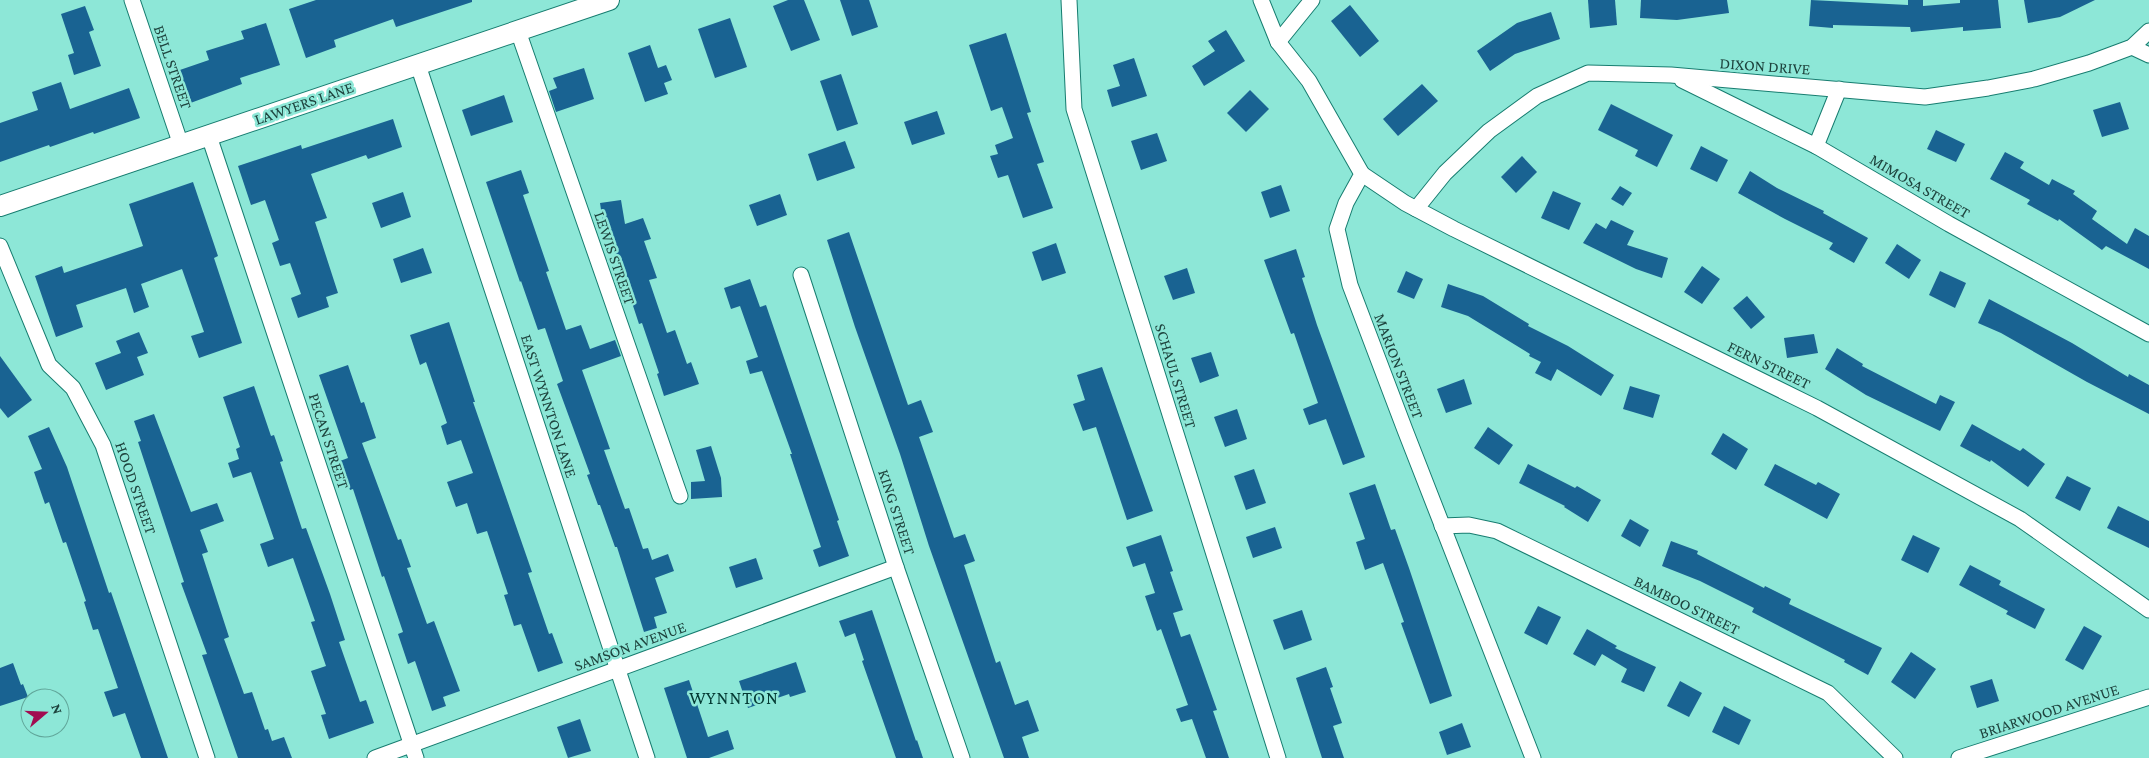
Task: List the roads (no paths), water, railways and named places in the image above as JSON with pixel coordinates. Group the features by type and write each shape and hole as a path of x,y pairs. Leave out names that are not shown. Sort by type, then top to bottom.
{"street":[{"name":"BELL STREET","path":"132,0 181,145"},
{"name":"LAWYERS LANE","path":"0,206 608,0"},
{"name":"SCHAUL STREET","path":"1068,0 1074,109 1278,758"},
{"path":"1260,0 1278,42 1309,81 1362,174"},
{"path":"1278,42 1312,0"},
{"name":"LEWIS STREET","path":"518,31 680,496"},
{"name":"DIXON DRIVE","path":"1416,209 1445,173 1482,137 1536,96 1588,73 1671,75 1754,84 1925,97 2034,79 2089,64 2132,47 2149,31"},
{"path":"2132,47 2149,55"},
{"name":"EAST WYNNTON LANE","path":"418,65 647,758"},
{"name":"MIMOSA STREET","path":"1671,75 1816,146 1949,224 2149,334"},
{"path":"1816,146 1838,89"},
{"name":"PECAN STREET","path":"209,136 413,751"},
{"name":"FERN STREET","path":"1362,174 1416,209 1817,408 2020,519 2149,610"},
{"name":"MARION STREET","path":"1362,174 1346,203 1337,228 1350,285 1533,758"},
{"name":"HOOD STREET","path":"0,246 49,365 73,388 104,445 207,758"},
{"name":"KING STREET","path":"800,275 896,567 962,758"},
{"name":"BAMBOO STREET","path":"1442,526 1469,525 1497,531 1828,693 1895,758"},
{"name":"SAMSON AVENUE","path":"375,758 413,751 617,669 896,567"},
{"name":"BRIARWOOD AVENUE","path":"1959,758 2149,697"}],"district":[{"name":"WYNNTON","path":"734,698"}]}
